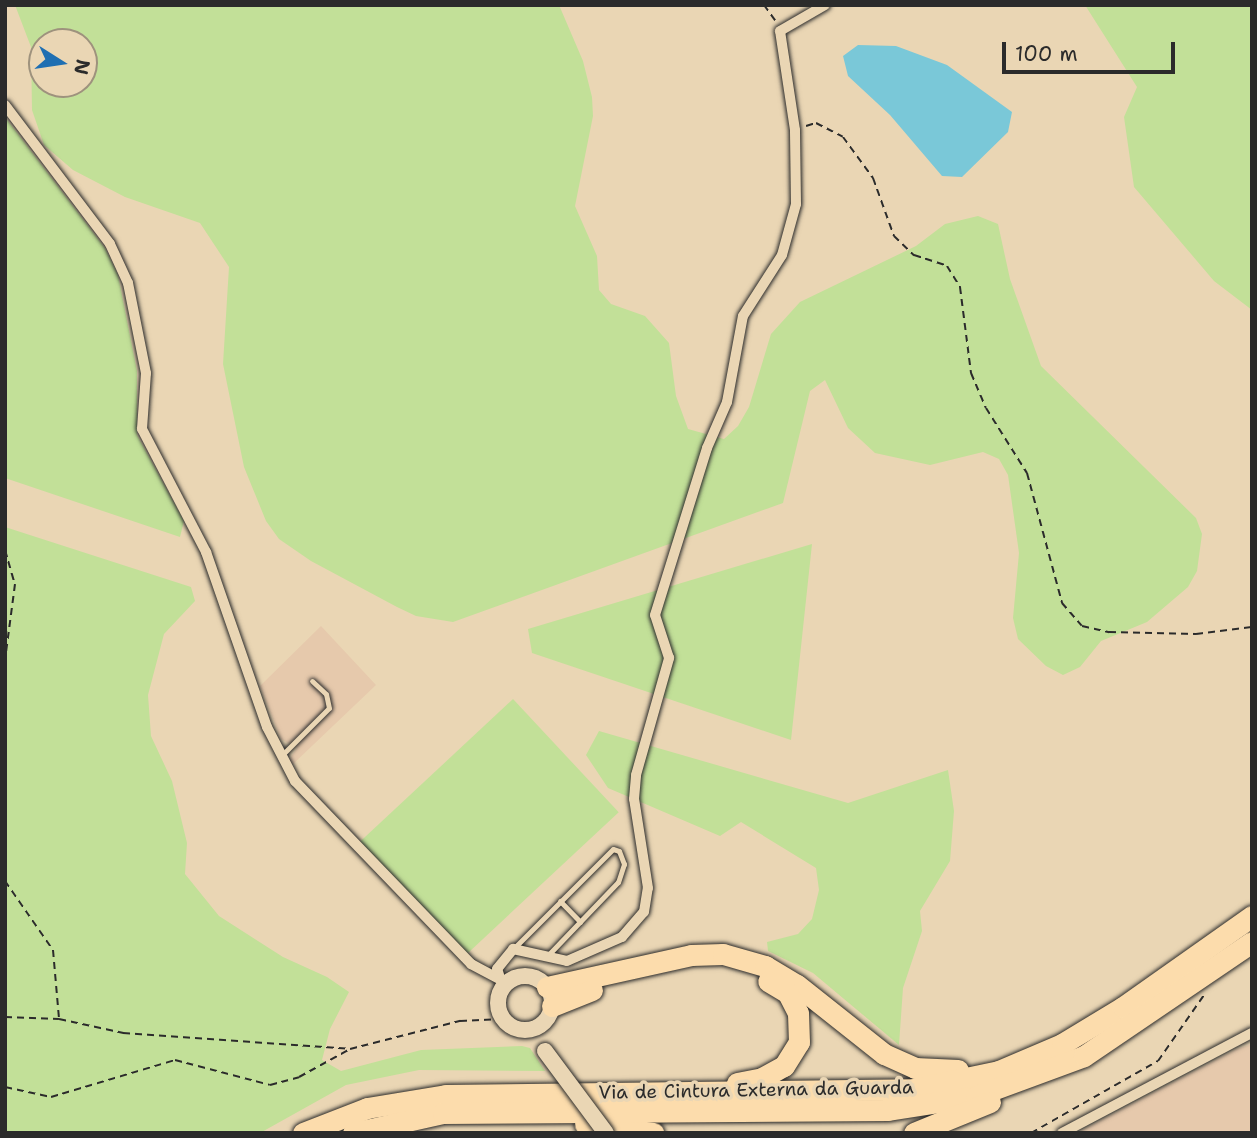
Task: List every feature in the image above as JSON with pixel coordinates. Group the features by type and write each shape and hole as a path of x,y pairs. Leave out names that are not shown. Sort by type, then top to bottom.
{"highway":[{"name":"Via de Cintura Externa da Guarda","path":"303,1133 367,1108 446,1095 914,1089 999,1071 1062,1044 1123,1007 1252,916"},
{"name":"Via de Cintura Externa da Guarda","path":"354,1133 443,1113 888,1110 976,1096 1084,1056 1252,942"},
{"path":"549,997 691,955 723,954 765,966 787,979 884,1054 915,1068 944,1072 993,1065 1062,1044"},
{"path":"549,997 577,993 690,965 735,968 760,975 788,993 798,1013 799,1041 784,1066 762,1078 686,1093"},
{"path":"914,1133 1032,1086 1084,1056"},
{"path":"443,1113 653,1133"}],"street":[{"path":"5,104 110,244 128,283 146,373 142,429 206,552 267,727 295,781 471,964 500,982 525,976 549,997 546,1020 534,1029 516,1030 502,1019 497,1003 500,982 503,958 513,949 566,961 622,937 643,912 648,888 635,787 669,658 655,615 706,448 727,402 743,316 782,255 796,204 796,130 780,31 825,5"},
{"path":"534,1029 545,1051 606,1133"},
{"path":"1062,1133 1252,1033"}],"lane":[{"path":"282,755 329,708 326,694 312,681"},
{"path":"513,949 613,849 619,851 624,873 546,958"},
{"path":"560,901 580,922"}],"path":[{"path":"764,5 780,31"},
{"path":"796,130 816,123 843,137 873,178 894,236 914,255 947,266 960,287 971,373 986,408 1027,473 1062,603 1082,626 1109,632 1196,634 1252,627"},
{"path":"5,550 15,584 5,660"},
{"path":"5,881 53,950 59,1019"},
{"path":"1031,1133 1158,1061 1207,991"},
{"path":"5,1017 59,1019 123,1033 284,1048 350,1049"},
{"path":"5,1087 51,1097 175,1060 270,1085 311,1071 350,1049 460,1021 502,1019"}],"shaded area":[{"path":"321,626 376,685 292,765 289,760 297,748 281,739 260,686"},
{"path":"1252,1044 1252,1133 1077,1133 1237,1049"}],"green space":[{"path":"15,5 559,5 583,61 592,97 593,116 575,206 597,256 599,290 611,304 645,316 669,343 676,396 688,429 724,439 738,426 749,407 771,334 800,302 916,246 945,224 978,216 998,224 1010,279 1041,366 1196,518 1202,534 1197,571 1188,587 1147,622 1101,641 1080,667 1063,675 1046,666 1018,639 1013,618 1019,553 1008,475 999,459 983,452 930,465 875,453 848,428 825,380 810,391 783,503 453,622 416,616 311,561 279,539 266,521 244,467 223,364 229,267 200,223 125,197 73,170 44,145 32,110 32,98 98,98 98,28 28,28 28,39"},
{"path":"1085,5 1252,5 1252,310 1214,281 1134,187 1124,117 1137,87"},
{"path":"5,117 105,248 118,275 137,371 137,435 184,521 180,537 5,478"},
{"path":"5,527 191,587 195,601 164,634 148,695 151,736 172,781 187,843 185,874 219,916 283,957 327,977 349,992 330,1029 322,1060 341,1071 421,1050 522,1046 530,1048 545,1071 419,1070 346,1085 260,1133 5,1133"},
{"path":"812,544 791,740 532,653 528,629"},
{"path":"513,699 619,812 466,955 360,842"},
{"path":"599,731 848,803 948,770 954,811 950,861 920,911 922,931 903,988 899,1045 813,973 768,951 767,942 798,934 812,919 819,890 816,868 741,822 720,836 608,788 586,755"}],"water":[{"path":"858,45 896,46 947,65 1012,112 1008,132 962,177 942,176 890,115 848,76 843,56"}]}
